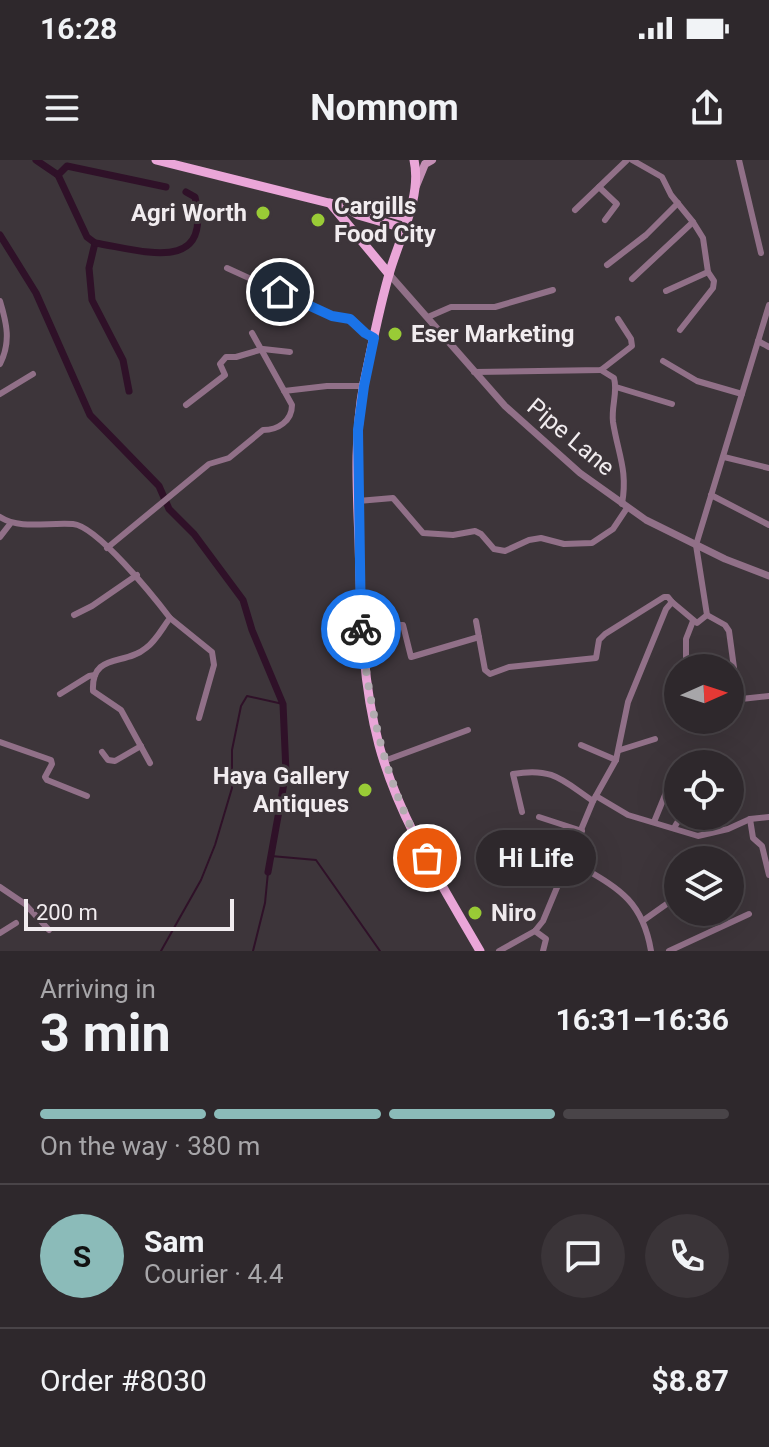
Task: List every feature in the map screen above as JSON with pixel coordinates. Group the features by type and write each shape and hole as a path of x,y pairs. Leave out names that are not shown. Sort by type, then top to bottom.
{"main road":[{"path":"156,160 345,207 358,215 403,228"},
{"path":"414,160 414,190"},
{"path":"432,160 425,164 414,190 389,274 364,386 358,430 361,625 369,698 384,761 414,834 480,951"},
{"path":"330,203 389,274"},
{"path":"345,207 362,205 407,218"}],"street":[{"path":"575,210 630,160 662,177 703,238 708,272 714,281 713,288 680,330"},
{"path":"739,160 761,253"},
{"path":"599,187 617,204 605,220"},
{"path":"607,265 646,235 678,203"},
{"path":"632,279 693,222"},
{"path":"227,268 332,316 350,319 374,338"},
{"path":"666,291 708,272"},
{"name":"Pipe Lane","path":"389,274 474,372 543,442 625,506 696,545 769,576"},
{"path":"428,317 451,307 495,307 553,290"},
{"path":"0,301 8,328 7,352 0,364"},
{"path":"707,615 696,545 769,305"},
{"path":"601,370 632,346 618,319"},
{"path":"107,548 209,464 229,458 263,430 272,430 289,420 292,405 252,333"},
{"path":"758,341 769,347"},
{"path":"186,405 225,375 220,364 226,357 263,349 290,352"},
{"path":"663,361 697,381 742,394"},
{"path":"358,501 393,498 423,533 453,535 475,531 494,549 505,551 541,538 564,544 592,543 613,529 625,506 624,464 613,421 614,378 601,370 474,372"},
{"path":"0,394 33,374"},
{"path":"284,391 364,386"},
{"path":"616,387 672,404"},
{"path":"724,457 769,468"},
{"path":"711,495 769,525"},
{"path":"0,517 10,524 77,524 137,575 170,618 212,652 214,665 199,718"},
{"path":"0,537 10,524"},
{"path":"74,615 137,575"},
{"path":"476,621 485,670 490,674 509,667 586,660 598,656 599,640 605,634 664,597 693,621 699,622 707,615"},
{"path":"499,951 535,931 543,921 594,798 616,760 628,702 666,609 672,602"},
{"path":"707,615 725,625 729,631 741,699 769,696"},
{"path":"60,694 95,675 107,662 146,649 170,618"},
{"path":"686,654 686,639 693,621"},
{"path":"361,625 403,625 411,657 479,637"},
{"path":"95,675 93,691 121,710 150,763"},
{"path":"384,761 468,730"},
{"path":"620,750 655,739"},
{"path":"0,742 51,760 45,777 47,780 87,796"},
{"path":"581,745 616,760"},
{"path":"102,752 108,760 115,761 141,746"},
{"path":"522,812 513,774 547,772 628,815 664,825"},
{"path":"654,822 664,798"},
{"path":"539,817 582,831"},
{"path":"744,822 769,817"},
{"path":"750,819 753,838 762,846 769,875"},
{"path":"680,830 698,836 724,830"},
{"path":"570,860 617,889 644,920 651,951"},
{"path":"0,887 25,904 49,930"},
{"path":"644,920 664,906"},
{"path":"669,951 749,914"},
{"path":"0,933 16,923"},
{"path":"535,931 546,939 543,951"}],"waterway":[{"path":"36,160 58,175 87,237 95,243 89,268 92,300 123,360 129,391"},
{"path":"58,175 67,166 166,187"},
{"path":"95,243 152,252 183,248 193,238 198,222 195,197 186,192"},
{"path":"0,235 36,293 90,415 159,486 169,509 194,534 243,600 283,704 286,772 268,872"},
{"path":"161,951 201,880 215,845 232,788 232,750 241,706 247,696 283,704"},
{"path":"271,856 316,860 380,951"},
{"path":"253,951 265,903 268,872"}],"way so far":[{"path":"361,629 369,698 379,745 400,804 427,858"}],"place":[{"name":"Agri Worth","path":"263,213"},
{"name":"Cargills Food City","path":"318,220"},
{"name":"Eser Marketing","path":"395,334"},
{"name":"Haya Gallery Antiques","path":"365,790"},
{"name":"Hi Life","path":"427,858"},
{"name":"Niro","path":"475,913"}],"route":[{"path":"280,292 332,316 350,319 374,338 358,430 361,629"}]}
